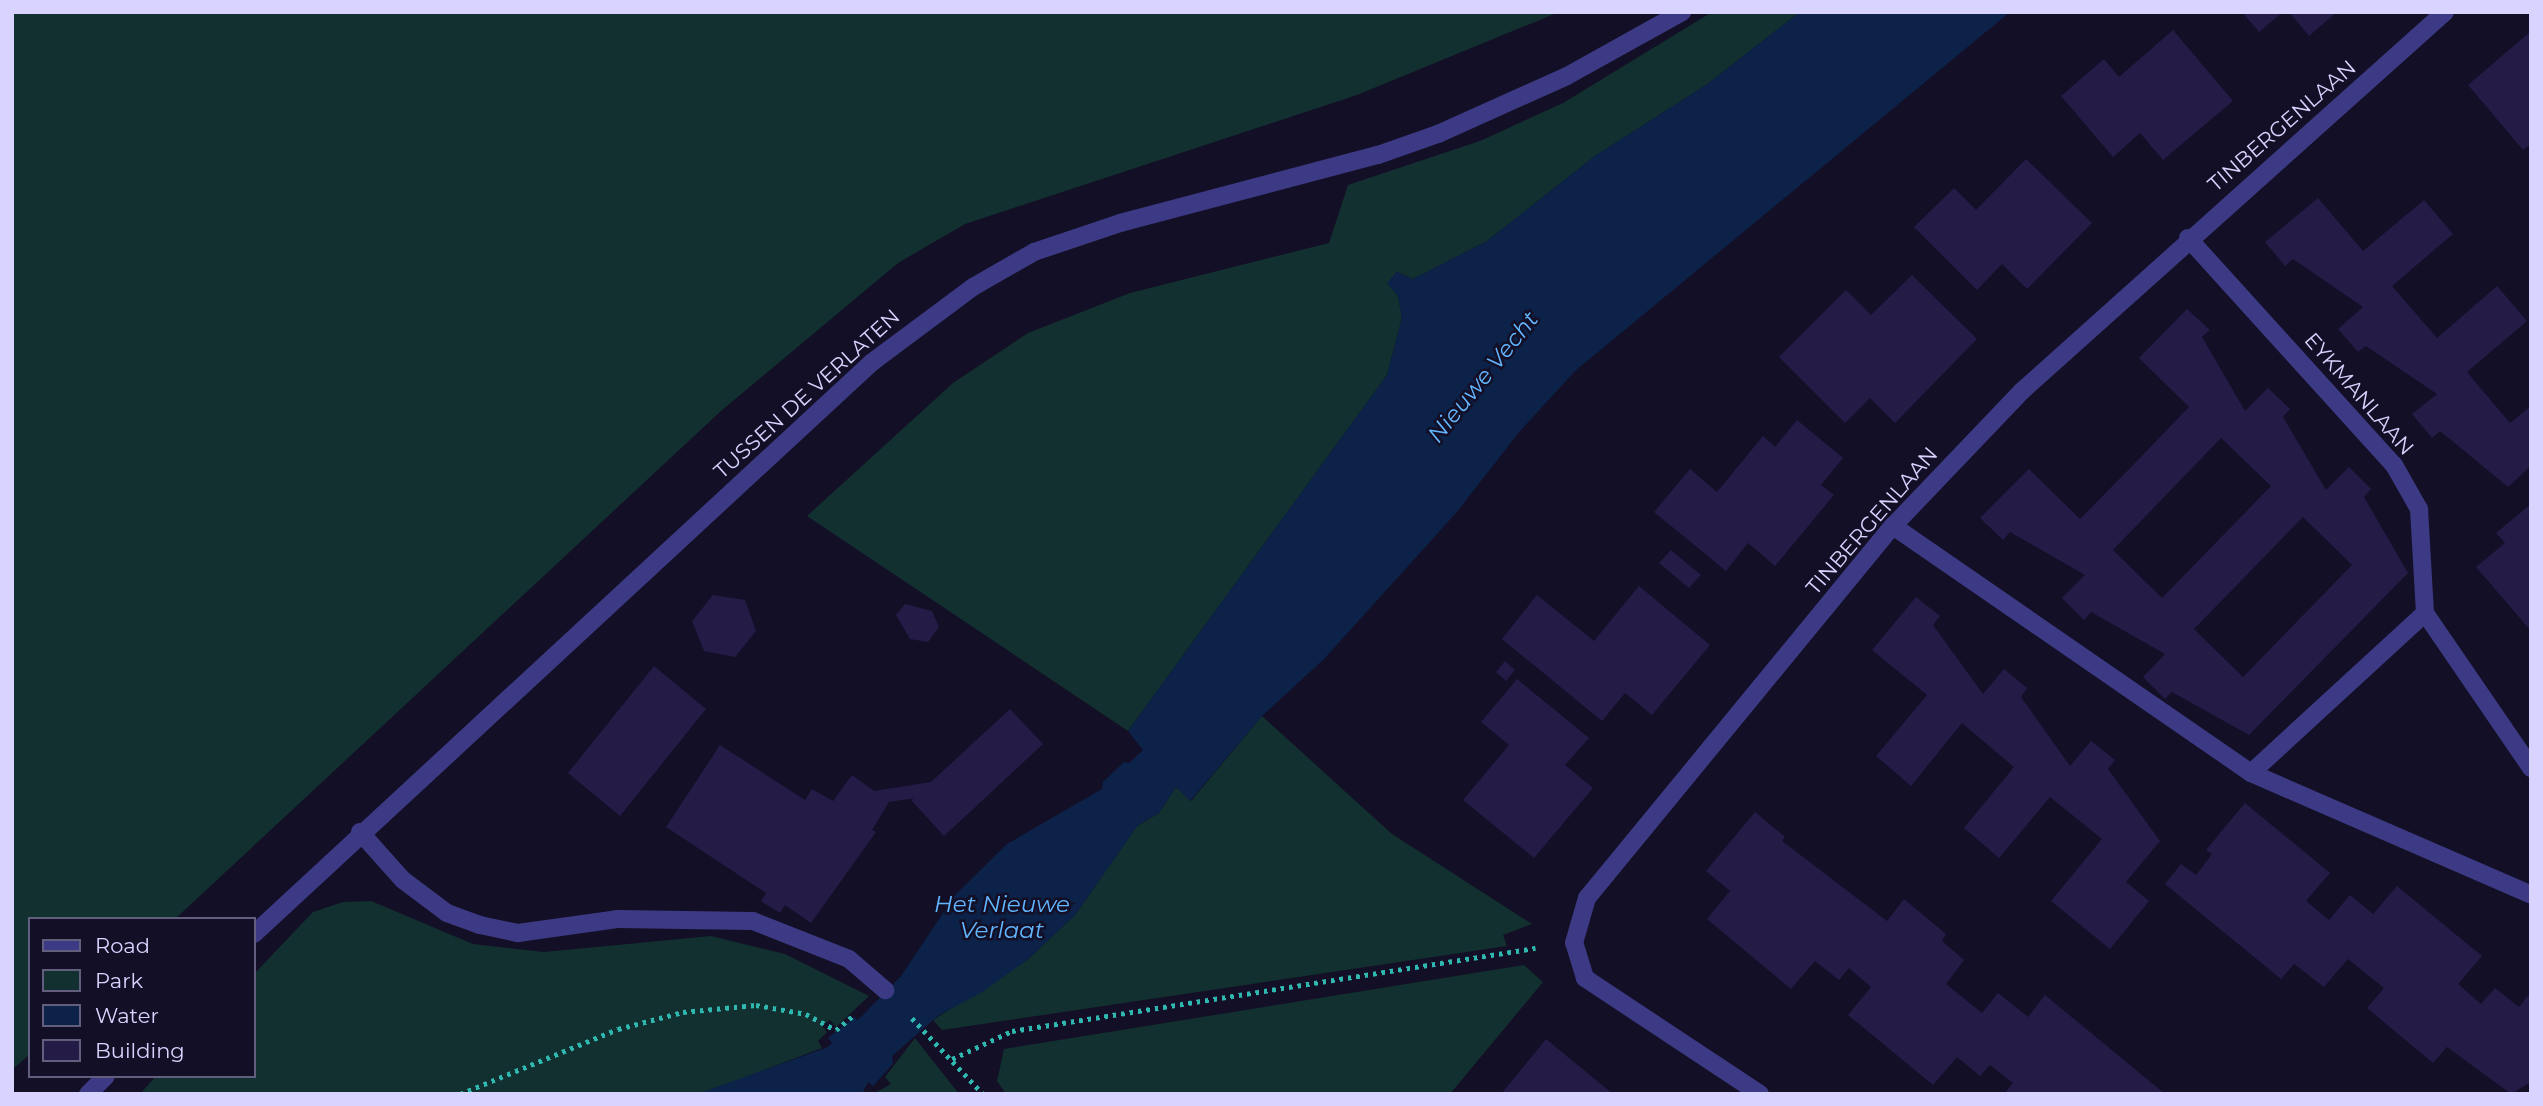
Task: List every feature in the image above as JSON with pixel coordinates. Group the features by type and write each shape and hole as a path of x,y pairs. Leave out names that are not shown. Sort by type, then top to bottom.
{"street":[{"name":"TUSSEN DE VERLATEN","path":"256,932 360,832 871,362 983,281 1034,252 1120,223 1378,155 1438,134 1567,76 1682,12"},
{"name":"TINBERGENLAAN","path":"1574,943 1587,898 1893,526 2022,391 2188,238 2445,12"},
{"name":"EYKMANLAAN","path":"2188,238 2394,465 2419,509 2426,613"},
{"path":"1893,526 2251,773 2531,895"},
{"path":"2251,773 2426,613 2531,768"},
{"path":"360,832 403,880 447,914 480,925 518,933 617,919 753,921 849,959 884,989"},
{"path":"1574,943 1585,978 1759,1094"},
{"path":"88,1094 104,1078"}],"path":[{"path":"952,1059 1012,1031 1574,943"},
{"path":"460,1094 618,1029 683,1012 756,1004 806,1014 836,1030 884,989"},
{"path":"926,1032 983,1094"}],"green space":[{"path":"12,12 1559,12 1357,95 965,224 898,263 721,411 177,917 28,917 28,1056 12,1070"},
{"path":"1712,12 1800,12 1706,85 1595,156 1487,241 1413,279 1397,272 1388,283 1398,296 1402,318 1387,375 1128,731 807,516 953,383 1028,333 1130,293 1329,243 1348,185 1480,141 1563,103"},
{"path":"1262,716 1392,834 1532,924 1503,935 1507,946 942,1030 933,1020 1027,960 1075,915 1137,826 1159,813 1176,787 1191,801"},
{"path":"371,901 473,944 544,952 711,936 785,954 869,996 836,1027 830,1020 822,1026 827,1032 818,1041 822,1048 738,1080 751,1094 140,1094 154,1078 256,1078 256,972 313,912 343,902"},
{"path":"1524,965 1543,982 1450,1094 1006,1094 997,1081 1004,1049"},
{"path":"915,1038 959,1094 873,1094 891,1084 885,1077"}],"water":[{"path":"1800,12 2010,12 1575,371 1520,431 1456,513 1324,659 1262,716 1190,801 1176,787 1159,813 1138,825 1075,915 1027,960 981,993 939,1015 892,1056 893,1064 873,1086 868,1082 862,1094 697,1094 828,1047 832,1043 828,1038 854,1017 858,1020 901,976 955,895 1007,844 1102,789 1103,782 1124,762 1129,763 1143,750 1128,731 1387,375 1402,318 1398,296 1387,283 1397,272 1413,279 1487,241 1595,156 1706,85"}],"building":[{"path":"2242,12 2283,12 2259,32"},
{"path":"2289,12 2337,12 2309,36"},
{"path":"2173,30 2233,101 2163,160 2140,133 2113,157 2061,96 2104,59 2119,77"},
{"path":"2531,31 2531,144 2523,150 2468,85"},
{"path":"2026,159 2092,223 2027,289 2002,264 1977,290 1914,227 1954,188 1976,210"},
{"path":"2318,198 2363,251 2424,200 2453,234 2392,286 2437,338 2497,286 2527,321 2467,372 2510,423 2531,406 2531,466 2508,487 2440,431 2432,438 2412,414 2437,394 2366,346 2358,352 2338,329 2363,307 2293,259 2285,266 2265,242"},
{"path":"1912,275 1977,339 1895,423 1870,398 1845,423 1779,357 1846,290 1871,315"},
{"path":"2187,309 2210,330 2202,337 2245,411 2268,388 2290,409 2283,417 2326,490 2349,467 2371,489 2364,497 2408,573 2249,735 2172,692 2165,699 2143,677 2165,654 2091,612 2084,620 2062,598 2085,575 2010,532 2003,540 1980,518 2029,469 2080,519 2189,407 2139,358","holes":["2221,438 2271,486 2162,598 2113,550","2303,517 2352,565 2243,677 2194,629"]},
{"path":"1797,420 1843,458 1821,485 1834,495 1775,566 1748,543 1726,571 1654,512 1690,469 1717,492 1763,436 1775,447"},
{"path":"2531,504 2531,631 2476,567 2505,543 2496,533"},
{"path":"1671,550 1701,575 1689,588 1659,563"},
{"path":"1639,586 1710,645 1652,715 1625,693 1602,721 1502,639 1537,595 1594,641"},
{"path":"713,595 745,600 756,631 735,657 704,651 692,621"},
{"path":"1916,597 1940,616 1933,625 1983,694 2004,669 2027,688 2021,697 2070,766 2091,741 2115,760 2108,769 2160,841 2126,882 2149,901 2110,949 2051,901 2102,839 2050,797 1999,858 1964,828 2014,767 1962,723 1911,786 1876,756 1927,695 1872,650"},
{"path":"905,604 932,611 939,627 928,642 910,639 896,615"},
{"path":"1505,661 1515,670 1506,681 1496,672"},
{"path":"654,666 706,709 620,816 568,773"},
{"path":"1517,679 1589,738 1565,765 1593,788 1534,858 1463,800 1509,745 1481,722"},
{"path":"1010,709 1043,744 944,836 911,800 915,798 889,802 872,830 876,832 811,923 785,905 780,913 761,901 766,893 666,827 720,745 805,800 812,789 833,801 852,775 874,791 931,782"},
{"path":"2245,803 2330,873 2306,901 2329,920 2350,895 2373,914 2397,886 2482,956 2458,984 2481,1004 2495,988 2519,1007 2531,992 2531,1082 2511,1094 2447,1047 2433,1063 2367,1008 2384,988 2348,959 2324,987 2294,964 2281,979 2165,884 2181,864 2196,875 2212,854 2206,850"},
{"path":"1755,812 1785,837 1782,841 1887,921 1904,899 1946,934 1942,941 1964,960 1946,984 1982,1013 1998,993 2028,1017 2045,995 2165,1094 2004,1094 2013,1083 1990,1065 1980,1076 1957,1057 1933,1085 1848,1015 1871,987 1849,968 1839,980 1815,961 1791,989 1707,919 1730,891 1706,871"},
{"path":"1546,1039 1613,1094 1501,1094"}],"water label":[{"name":"Nieuwe Vecht","path":"1483,377"},
{"name":"Het Nieuwe Verlaat","path":"1002,917"}]}
